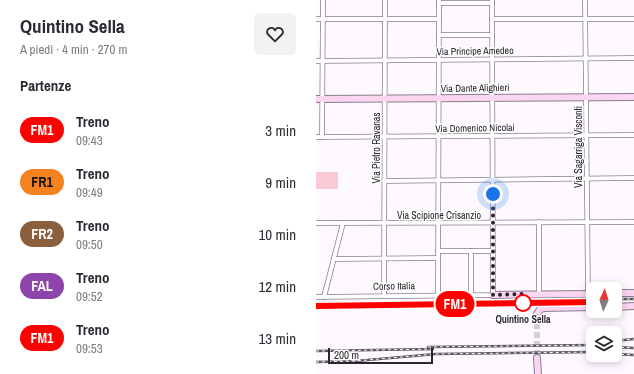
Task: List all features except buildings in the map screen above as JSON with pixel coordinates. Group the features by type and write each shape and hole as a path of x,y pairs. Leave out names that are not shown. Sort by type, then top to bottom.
{"street":[{"path":"322,137 319,100 322,61 323,0"},
{"name":"Via Pietro Ravanas","path":"384,296 385,0"},
{"name":"Via Sagarriga Visconti","path":"585,0 586,178 590,282"},
{"path":"438,295 439,2 492,2 493,295"},
{"path":"316,19 439,19"},
{"path":"492,19 634,19"},
{"path":"439,35 492,35"},
{"name":"Via Principe Amedeo","path":"316,61 634,58"},
{"name":"Via Dante Alighieri","path":"319,100 634,97"},
{"name":"Via Domenico Nicolai","path":"316,137 634,135"},
{"path":"384,180 634,178"},
{"path":"539,222 539,294"},
{"name":"Via Scipione Crisanzio","path":"316,223 634,222"},
{"path":"324,297 343,223"},
{"path":"438,251 493,251"},
{"path":"471,251 471,295"},
{"path":"334,259 438,258"},
{"path":"622,293 634,293"},
{"name":"Corso Italia","path":"316,297 586,294"},
{"path":"537,314 540,309 544,308 586,307"},
{"path":"622,307 633,307"},
{"path":"537,358 538,374"}],"shaded area":[{"path":"316,172 338,172 338,189 316,189"}],"tunnel":[{"path":"537,314 537,358"}],"railway":[{"path":"622,299 634,299"},
{"path":"316,303 586,300"},
{"path":"622,340 634,339"},
{"path":"428,347 586,345"},
{"path":"622,347 634,348"},
{"path":"316,351 433,349"},
{"path":"316,362 356,361 436,354 586,352"},
{"path":"622,354 634,355"}],"train":[{"name":"FM1","path":"316,306 586,302"}],"place":[{"name":"Quintino Sella","path":"523,303"}],"route":[{"path":"493,194 493,295 524,294 523,303"}]}
